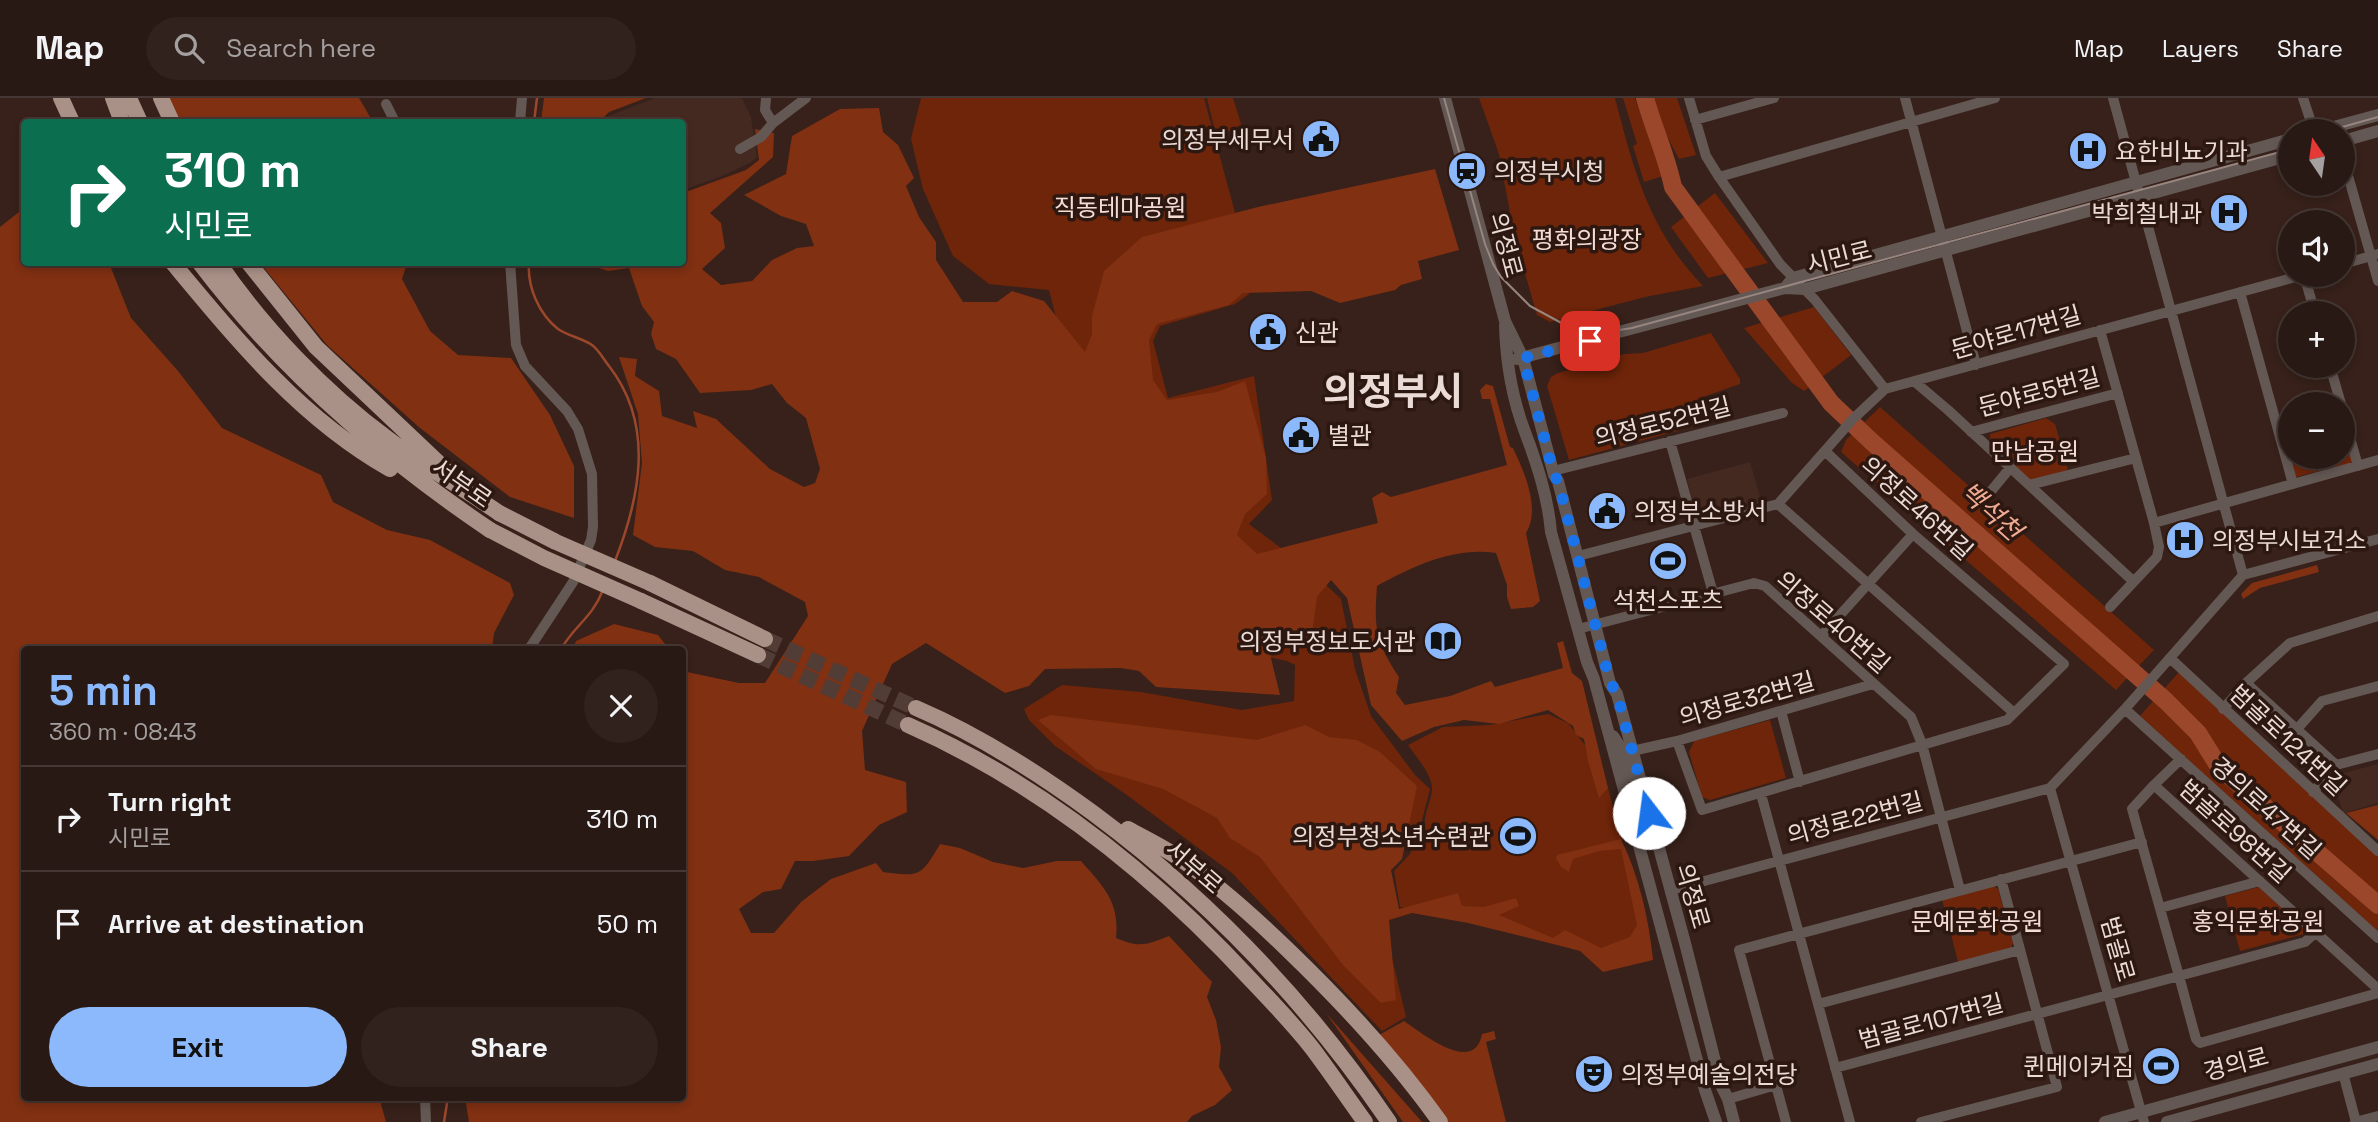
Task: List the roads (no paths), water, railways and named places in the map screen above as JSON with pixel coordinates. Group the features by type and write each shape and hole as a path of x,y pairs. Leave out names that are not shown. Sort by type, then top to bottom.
{"highway":[{"path":"61,98 71,119"},
{"path":"113,98 121,119"},
{"path":"129,98 139,119"},
{"path":"161,98 171,119"},
{"path":"175,266 241,344 300,405 371,457 439,496"},
{"name":"서부로","path":"203,266 287,363 347,423 439,496 490,530 544,558 758,655"},
{"name":"서부로","path":"221,266 253,308 305,367 354,412 421,463 499,513 765,639"},
{"path":"251,266 316,347 471,494"},
{"name":"서부로","path":"916,708 1001,751 1128,839 1189,890 1288,990 1326,1036 1388,1122"},
{"name":"서부로","path":"908,724 990,766 1048,803 1117,855 1176,905 1217,943 1274,1004 1311,1047 1365,1122"},
{"path":"1077,802 1177,856 1242,907 1338,999 1394,1063 1440,1122"}],"street":[{"path":"520,119 523,98"},
{"path":"766,98 765,110 773,123"},
{"path":"740,149 761,137 773,123 806,98"},
{"name":"의정로","path":"1446,98 1505,321 1523,358 1558,481 1610,682 1617,694 1721,1085 1734,1122"},
{"path":"1506,362 1724,305 1789,283 1780,264 1706,156 1689,98"},
{"path":"1695,120 1774,98"},
{"path":"1905,98 1976,365"},
{"path":"1719,177 1912,122 1975,101 1995,98"},
{"path":"2113,98 2243,575"},
{"path":"2303,98 2312,119"},
{"path":"386,104 394,119"},
{"path":"2356,121 2378,115"},
{"path":"2356,137 2378,131"},
{"name":"시민로","path":"1789,283 1942,236 2278,143"},
{"name":"시민로","path":"1789,283 1805,289 2278,159"},
{"path":"2356,196 2375,255 2378,281"},
{"path":"2355,261 2375,255"},
{"path":"510,266 516,345 525,366 567,411 578,429 592,474 591,540 573,582 531,646"},
{"name":"둔야로17번길","path":"1829,449 1875,396 1885,390 2278,282"},
{"path":"1805,289 1885,390"},
{"path":"2239,292 2293,484"},
{"name":"의정로","path":"1505,321 1506,362 1524,431 1532,447 1546,498 1551,532 1716,1122"},
{"name":"둔야로5번길","path":"2100,330 2159,547 2157,557 2110,607"},
{"name":"둔야로5번길","path":"1914,382 2133,580"},
{"name":"둔야로5번길","path":"1971,432 2118,393"},
{"name":"의정로52번길","path":"1553,471 1783,413"},
{"path":"1670,441 1713,593"},
{"name":"의정로46번길","path":"1677,741 1702,810 2000,723 2007,720 2064,664 1913,534 1829,449 1778,504"},
{"path":"2355,455 2358,466"},
{"path":"2029,485 2136,458"},
{"path":"2154,523 2378,460"},
{"path":"1987,496 2010,468"},
{"path":"1578,556 1778,504 2014,713"},
{"path":"1822,635 1913,534"},
{"path":"2050,788 2125,709 2243,575 2378,538"},
{"name":"의정로40번길","path":"1578,629 1754,583 1765,586 1911,717 1922,744 1941,817"},
{"path":"2223,709 2246,683 2290,643 2378,616"},
{"name":"범골로124번길","path":"2168,661 2378,851"},
{"path":"2246,683 2336,765"},
{"name":"의정로32번길","path":"1632,751 1677,741 1873,684"},
{"path":"2297,729 2322,701 2378,686"},
{"name":"경의로47번길","path":"2125,709 2378,938"},
{"path":"1781,711 1800,782"},
{"path":"1607,727 1622,750 1631,777 1632,751"},
{"path":"2312,792 2336,765 2378,754"},
{"path":"2154,785 2180,760"},
{"name":"범골로98번길","path":"2154,785 2378,991 2200,1043 2196,1039 2132,809 2154,785"},
{"name":"의정로22번길","path":"1671,890 2050,788"},
{"name":"범골로","path":"2050,788 2143,1117"},
{"name":"범골로107번길","path":"1761,793 1850,1122"},
{"path":"1941,817 1960,890"},
{"path":"1786,1122 1738,950 2142,842"},
{"name":"범골로107번길","path":"1921,1122 2057,1087 2001,879"},
{"path":"2160,908 2260,881"},
{"path":"1651,888 1666,908 1672,927 1675,924 1671,890"},
{"path":"2110,994 2305,943 2315,933"},
{"name":"범골로107번길","path":"1818,1004 2020,950"},
{"name":"범골로107번길","path":"1835,1068 2110,994"},
{"name":"경의로","path":"2105,1122 2143,1117 2378,1047"},
{"name":"경의로","path":"2167,1122 2378,1063"},
{"path":"2343,1073 2356,1122 2378,1116"},
{"path":"1728,1099 1776,1085"},
{"path":"425,1101 426,1122"}],"waterway":[{"path":"534,119 537,98"},
{"name":"백석천","path":"1645,98 1673,187 1831,403 2166,701 2198,733 2219,767 2378,905"},
{"path":"529,266 532,290 545,316 558,329 597,350 623,389 633,412 638,437 636,487 624,537 615,561"},
{"path":"563,646 594,608 603,590"},
{"path":"444,1122 447,1101"}],"tunnel":[{"path":"765,639 916,708"},
{"path":"758,655 908,725"}],"tram line":[{"path":"1444,98 1493,264 1501,277 1530,306 1567,326 1584,331 1606,332 1632,328 2278,153"},
{"path":"2356,123 2378,117"}],"place":[{"name":"의정부세무서","path":"1321,139"},
{"name":"요한비뇨기과","path":"2088,151"},
{"name":"의정부시청","path":"1467,171"},
{"name":"박희철내과","path":"2229,213"},
{"name":"신관","path":"1268,332"},
{"name":"별관","path":"1301,435"},
{"name":"의정부소방서","path":"1607,511"},
{"name":"의정부시보건소","path":"2185,540"},
{"name":"석천스포츠","path":"1668,561"},
{"name":"의정부정보도서관","path":"1443,641"},
{"name":"의정부청소년수련관","path":"1518,836"},
{"name":"퀸메이커짐","path":"2161,1066"},
{"name":"의정부예술의전당","path":"1594,1074"}],"district":[{"name":"의정부시","path":"1393,392"}],"park label":[{"name":"직동테마공원","path":"1120,207"},
{"name":"평화의광장","path":"1587,239"},
{"name":"만남공원","path":"2035,451"},
{"name":"문예문화공원","path":"1977,921"},
{"name":"홍익문화공원","path":"2258,921"}]}
